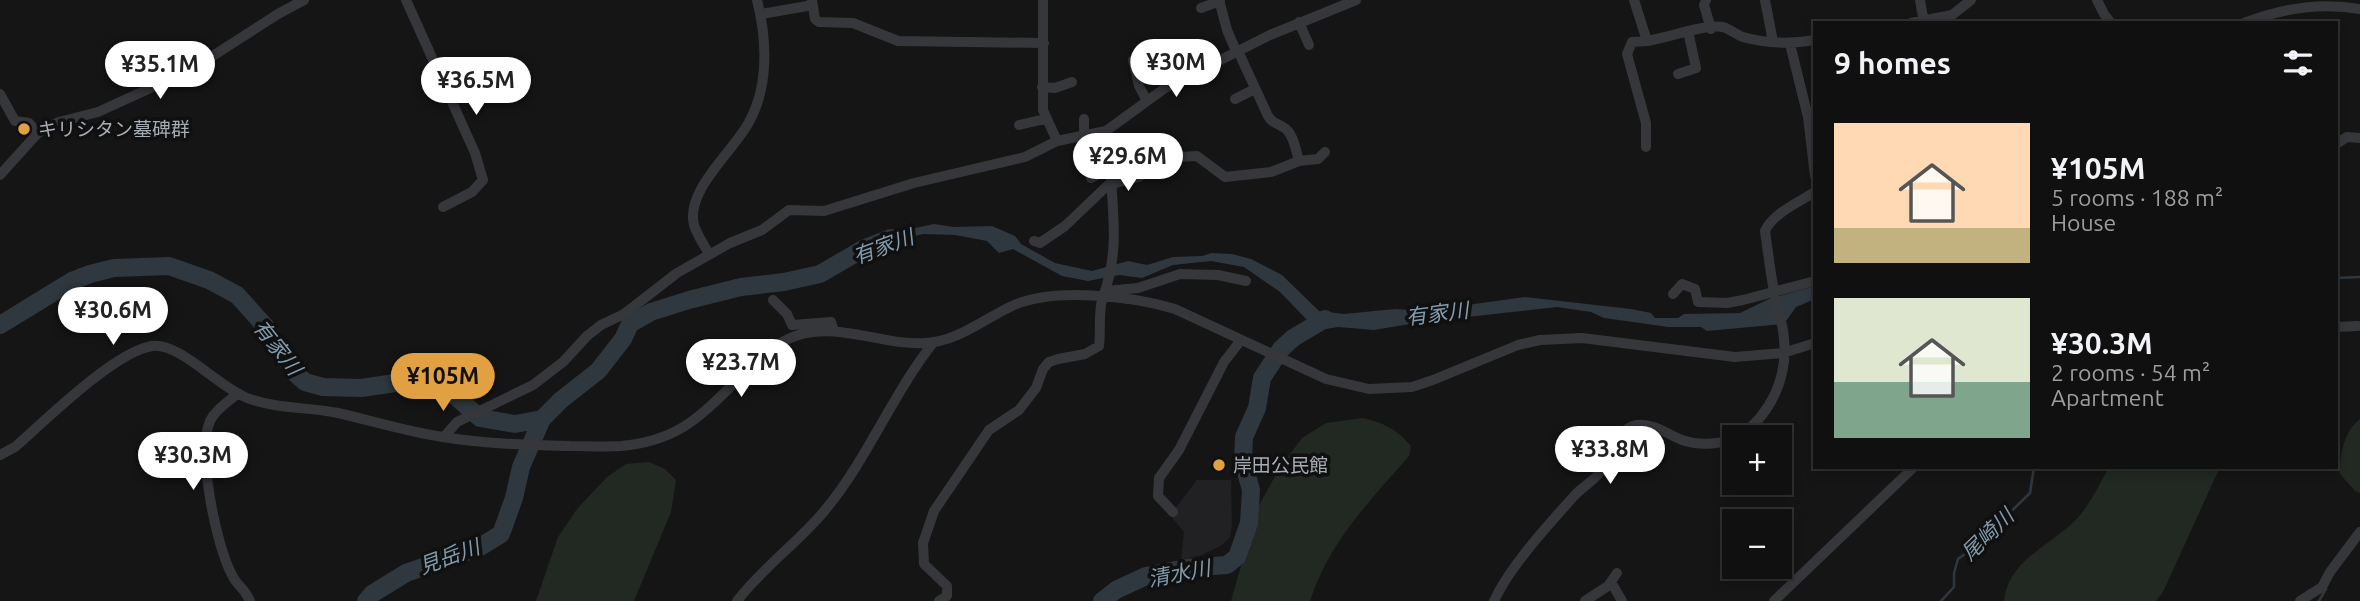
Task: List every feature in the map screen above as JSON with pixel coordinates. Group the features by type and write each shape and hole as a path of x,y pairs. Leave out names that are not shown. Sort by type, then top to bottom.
{"street":[{"path":"0,175 38,133 59,122 98,111 208,59 304,0"},
{"path":"406,0 475,153 484,180 472,192 443,207"},
{"path":"709,254 694,227 694,208 707,179 749,124 756,107 764,68 761,14 757,0"},
{"path":"1043,0 1042,84 1045,119 1057,141"},
{"path":"443,437 457,422 533,385 563,362 587,335 624,314 677,273 709,254 762,230 789,210 824,211 914,183 1025,157 1057,141 1106,131 1165,88 1299,22 1356,0"},
{"path":"1634,0 1647,41"},
{"path":"1706,0 1704,5 1711,29"},
{"path":"1765,0 1773,41"},
{"path":"1920,0 1924,21"},
{"path":"1927,21 1954,12 1970,0"},
{"path":"2097,0 2109,21"},
{"path":"1201,8 1219,1 1227,30 1255,89 1272,122 1287,130 1292,138 1299,161"},
{"path":"761,14 813,2 815,19 820,22 853,23 898,41 1044,43"},
{"path":"2249,21 2263,15 2299,8 2343,6 2360,9"},
{"path":"1299,22 1310,46"},
{"path":"1646,147 1646,124 1627,54 1632,43 1688,31 1723,27 1743,37 1790,44 1813,40"},
{"path":"1678,74 1696,68 1688,31"},
{"path":"1790,44 1808,117 1813,159"},
{"path":"1133,60 1139,86 1147,101"},
{"path":"1030,81 1055,88 1072,82"},
{"path":"1235,99 1255,89"},
{"path":"0,94 12,118 29,123 38,133"},
{"path":"1118,113 1127,108 1136,109"},
{"path":"1019,125 1045,119"},
{"path":"1084,119 1084,135"},
{"path":"939,601 947,596 947,586 924,564 922,555 924,536 934,511 989,430 1019,410 1036,388 1043,369 1049,362 1085,354 1096,349 1100,342 1105,292 1114,258 1111,162 1106,131"},
{"path":"2338,143 2347,137 2360,138"},
{"path":"1034,241 1040,243 1062,228 1099,191 1111,184 1161,170 1178,157 1196,156 1225,177 1271,172 1299,161 1318,159 1325,152"},
{"path":"1091,178 1111,162 1136,156 1147,159"},
{"path":"1755,425 1769,406 1784,368 1785,342 1765,232 1767,225 1813,193"},
{"path":"1679,271 1682,284"},
{"path":"0,455 15,447 116,363 144,348 160,346 178,351 237,394 263,403 335,412 443,437 515,444 618,446 647,443 671,436 702,414 772,348 800,333 834,331 909,343 933,343 954,337 1028,300 1048,296 1138,288 1180,274 1218,275 1246,281"},
{"path":"1682,284 1695,289 1698,302 1716,303 1775,293 1813,282"},
{"path":"1673,294 1682,284"},
{"path":"1105,292 1175,309 1270,354 1349,386 1391,389 1412,387 1518,345 1559,338 1582,338 1716,355 1783,353 1813,344"},
{"path":"773,300 787,314 792,325 831,322 834,331"},
{"path":"2338,327 2359,326"},
{"path":"1173,512 1158,496 1159,478 1179,450 1224,362 1241,340"},
{"path":"737,601 826,509 870,443 902,384 933,343"},
{"path":"237,394 215,413 209,423 206,477 217,530 230,570 235,580 244,587 250,601"},
{"path":"1494,601 1506,579 1558,515 1599,475 1607,464 1616,440 1625,430 1634,426 1653,426 1684,441 1703,444 1722,442"},
{"path":"1774,601 1912,469"},
{"path":"2301,601 2322,587 2360,532"},
{"path":"1585,601 1614,577 1622,601"}],"shaded area":[{"path":"1363,418 1384,425 1401,435 1411,446 1409,456 1339,541 1310,601 1231,601 1258,507 1279,469 1302,438 1326,423"},
{"path":"2360,419 2360,493 2340,474 2344,444 2350,430"},
{"path":"649,462 665,469 676,480 671,512 634,601 536,601 558,537 577,509 607,477 626,464"},
{"path":"2108,469 2219,469 2163,592 2156,601 2004,601 2008,586 2024,562 2071,525 2092,497"},
{"path":"1197,480 1231,480 1230,537 1222,545 1202,555 1181,560 1184,532 1170,515"}],"water":[{"path":"934,224 954,227 992,226 1015,236 1021,244 1055,263 1092,271 1128,261 1147,265 1173,257 1232,254 1251,259 1282,275 1319,311 1344,314 1395,309 1424,311 1453,303 1467,305 1525,297 1631,309 1651,313 1655,318 1678,318 1684,314 1740,313 1769,299 1813,287 1813,300 1796,307 1784,324 1707,331 1701,327 1668,327 1604,318 1591,312 1557,307 1374,330 1338,327 1326,329 1308,321 1280,292 1244,267 1211,261 1173,265 1142,278 1119,275 1088,281 1062,276 1013,249 999,253 987,241 955,235 923,234 860,249 896,232"}],"waterway":[{"name":"有家川","path":"0,325 72,281 90,274 114,268 169,266 209,280 237,295 265,326 295,373 305,382 323,387 361,388 429,381 445,387 480,418 515,424 542,419 598,371 623,339 630,324 651,312 741,287 820,274 863,249 891,238"},
{"name":"尾崎川","path":"2338,278 2360,277"},
{"name":"清水川","path":"1102,601 1116,590 1146,576 1186,568 1227,565 1237,557 1249,523 1251,490 1243,461 1244,437 1257,408 1262,378 1281,349 1293,338 1325,319"},
{"name":"見岳川","path":"366,601 372,594 406,573 480,547 501,534 514,498 521,467 542,419"},
{"name":"尾崎川","path":"1941,601 1954,587 1958,559 1976,546 2030,493 2034,469"},
{"path":"2319,601 2326,589"}],"place":[{"name":"キリシタン墓碑群","path":"24,129"},
{"name":"岸田公民館","path":"1219,465"}]}
